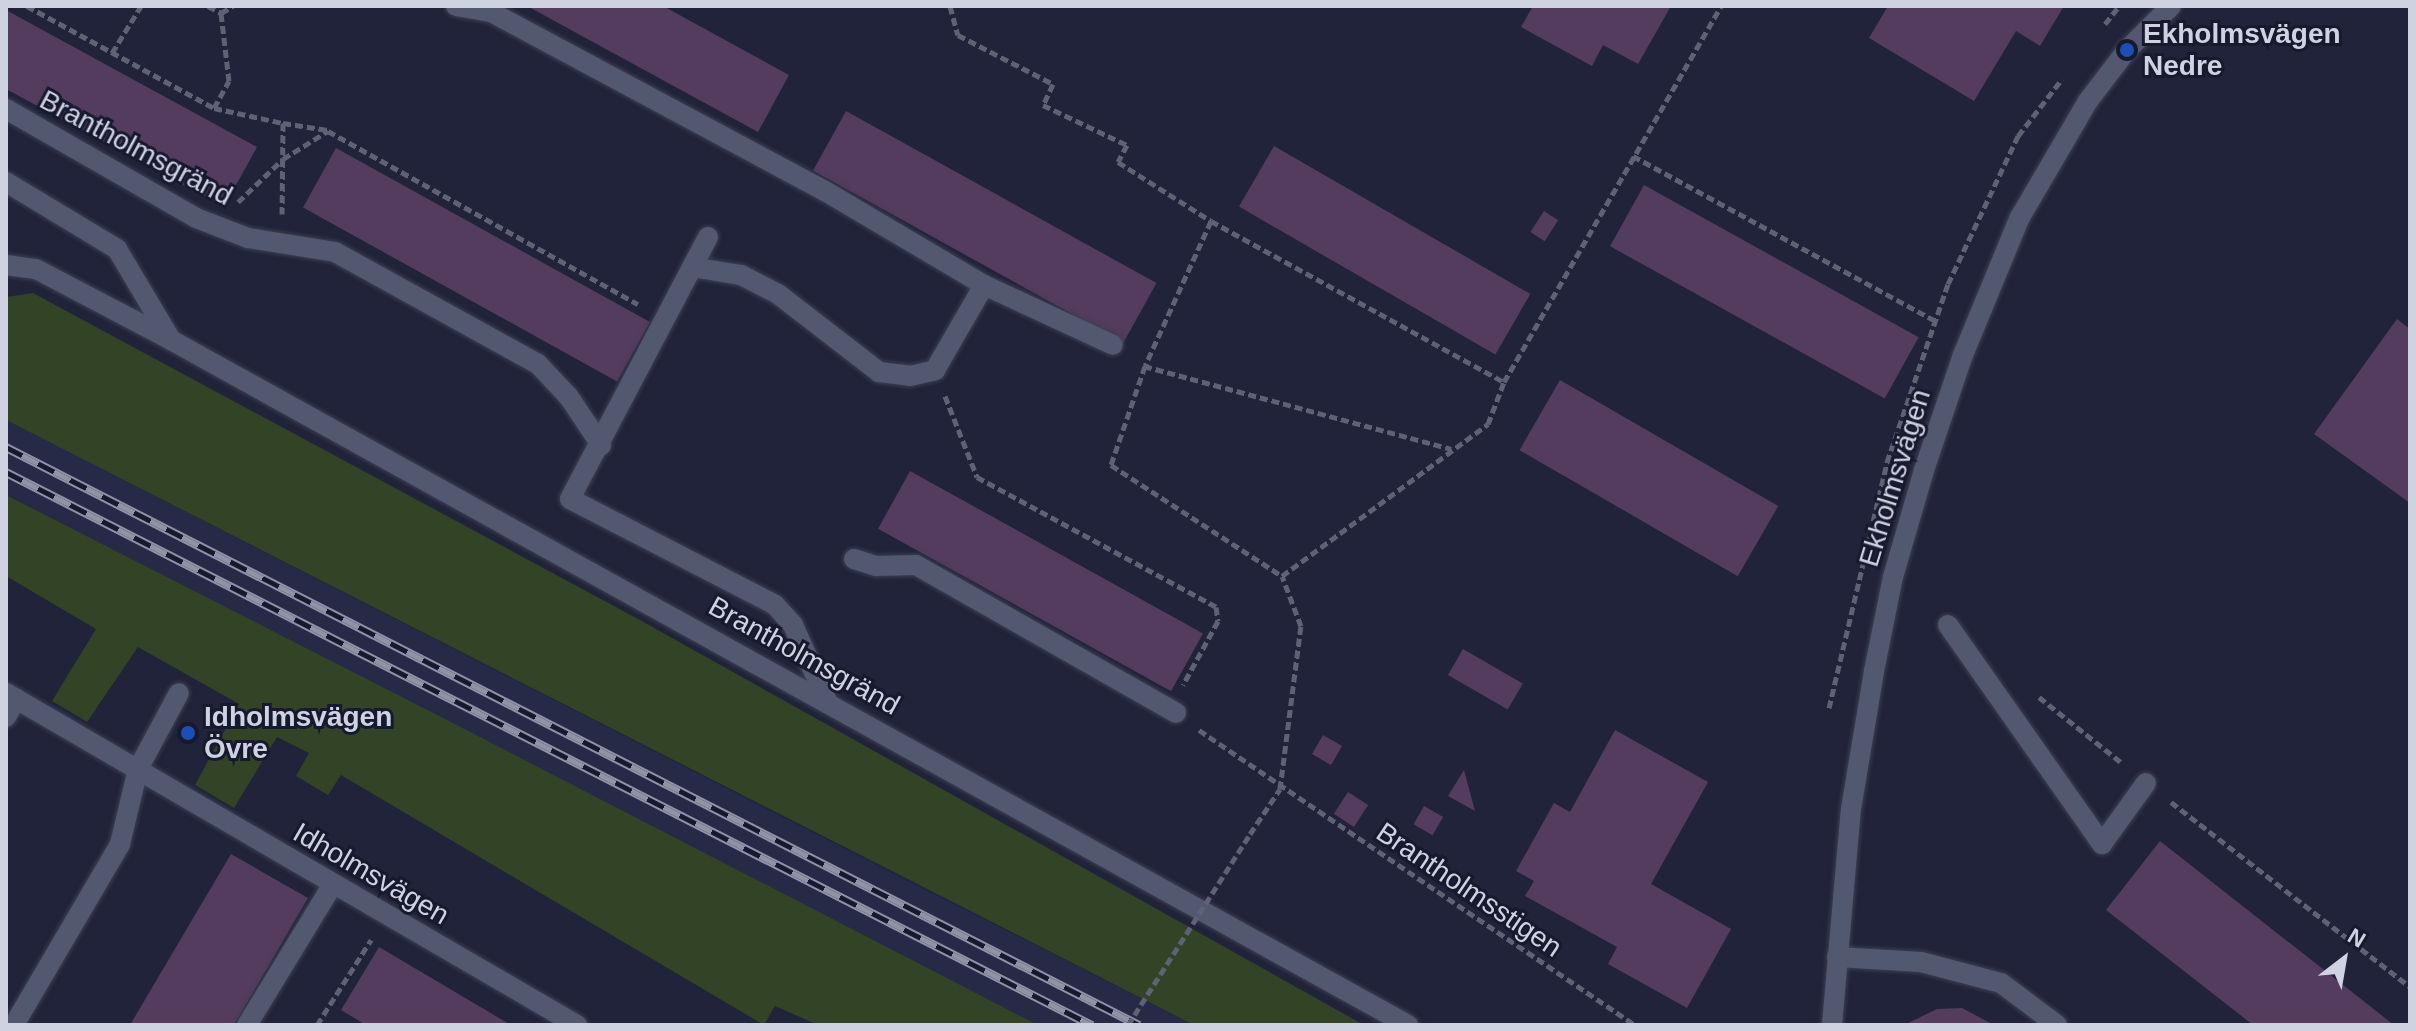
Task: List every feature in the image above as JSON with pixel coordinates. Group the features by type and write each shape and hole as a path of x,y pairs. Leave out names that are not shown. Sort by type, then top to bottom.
{"street":[{"path":"456,6 491,12 825,191 984,285 1113,345"},
{"name":"Ekholmsvägen","path":"1832,1025 1851,809 1893,577 1963,355 2019,219 2053,156 2127,50 2171,6"},
{"name":"Brantholmsgränd","path":"6,109 215,225 282,243 335,252 538,364 569,397 601,445"},
{"path":"6,182 117,249 171,340"},
{"path":"708,237 570,499 775,605 793,625 827,701"},
{"name":"Brantholmsgränd","path":"6,265 36,269 171,340 1408,1025"},
{"path":"692,267 741,275 778,294 879,372 910,376 935,370 984,285"},
{"path":"854,559 876,566 916,565 1176,713"},
{"path":"1948,625 2102,844 2146,783"},
{"path":"14,1025 120,844 138,769 179,693"},
{"name":"Idholmsvägen","path":"9,703 138,769 577,1025"},
{"path":"247,1025 333,884"},
{"path":"1837,957 1921,962 2001,983 2057,1025"}],"path":[{"path":"27,6 214,108 328,131 644,307"},
{"path":"112,53 141,6"},
{"path":"208,6 221,13"},
{"path":"221,13 233,6"},
{"path":"950,6 958,35 1053,84 1043,105 1127,145 1118,162 1211,221 1504,382"},
{"path":"1282,576 1488,424 1504,382 1721,6"},
{"path":"214,108 229,81 221,13"},
{"path":"282,243 283,123"},
{"path":"215,225 283,159 328,131"},
{"path":"1633,156 1936,321"},
{"path":"1128,1025 1280,789 1301,626 1282,576 1111,465 1145,366 1211,221"},
{"path":"1113,345 1145,366 1452,450"},
{"path":"935,370 977,477 1216,607 1218,621 1176,698 1176,713"},
{"name":"Brantholmsstigen","path":"1176,713 1280,789 1635,1025"},
{"path":"317,1025 376,931"}],"shaded area":[{"path":"6,420 1194,1025 1038,1025 6,495"}],"green space":[{"path":"33,293 640,620 1364,1025 1194,1025 6,420 6,297"},
{"path":"6,495 1038,1025 818,1025 775,1006 764,1025 341,775 328,795 296,776 309,753 277,737 234,808 195,785 239,704 138,647 87,722 52,701 96,629 6,576"}],"building":[{"path":"527,6 663,6 789,75 758,132"},
{"path":"1533,6 1671,6 1638,64 1603,45 1592,66 1521,27"},
{"path":"1888,6 2064,6 2040,46 2016,31 1974,101 1869,38"},
{"path":"6,10 257,147 224,207 6,89"},
{"path":"846,111 1156,283 1124,343 813,170"},
{"path":"1274,146 1530,294 1495,355 1239,207"},
{"path":"336,148 650,322 617,382 303,207"},
{"path":"1644,185 1919,337 1885,398 1610,246"},
{"path":"1544,211 1558,220 1545,241 1530,232"},
{"path":"2397,319 2410,329 2410,503 2314,434"},
{"path":"1560,380 1778,506 1738,576 1520,450"},
{"path":"910,471 1203,633 1171,691 878,529"},
{"path":"1463,649 1523,684 1508,709 1448,675"},
{"path":"1615,730 1708,782 1651,884 1731,929 1687,1008 1608,964 1617,947 1525,896 1534,881 1516,871 1554,803 1570,812"},
{"path":"1323,735 1342,746 1331,765 1312,754"},
{"path":"1464,770 1475,811 1448,796"},
{"path":"1348,792 1368,805 1354,827 1334,814"},
{"path":"1424,806 1443,817 1433,835 1414,824"},
{"path":"2160,841 2394,1025 2253,1025 2106,910"},
{"path":"231,854 308,898 234,1025 130,1025"},
{"path":"379,947 511,1025 366,1025 341,1010"},
{"path":"1962,1008 1994,1025 1904,1025 1937,1009"}],"railway":[{"path":"6,447 1139,1025"},
{"path":"6,472 1092,1025"}],"place":[{"name":"Ekholmsvägen Nedre","path":"2127,50"},
{"name":"Idholmsvägen Övre","path":"188,733"}]}
